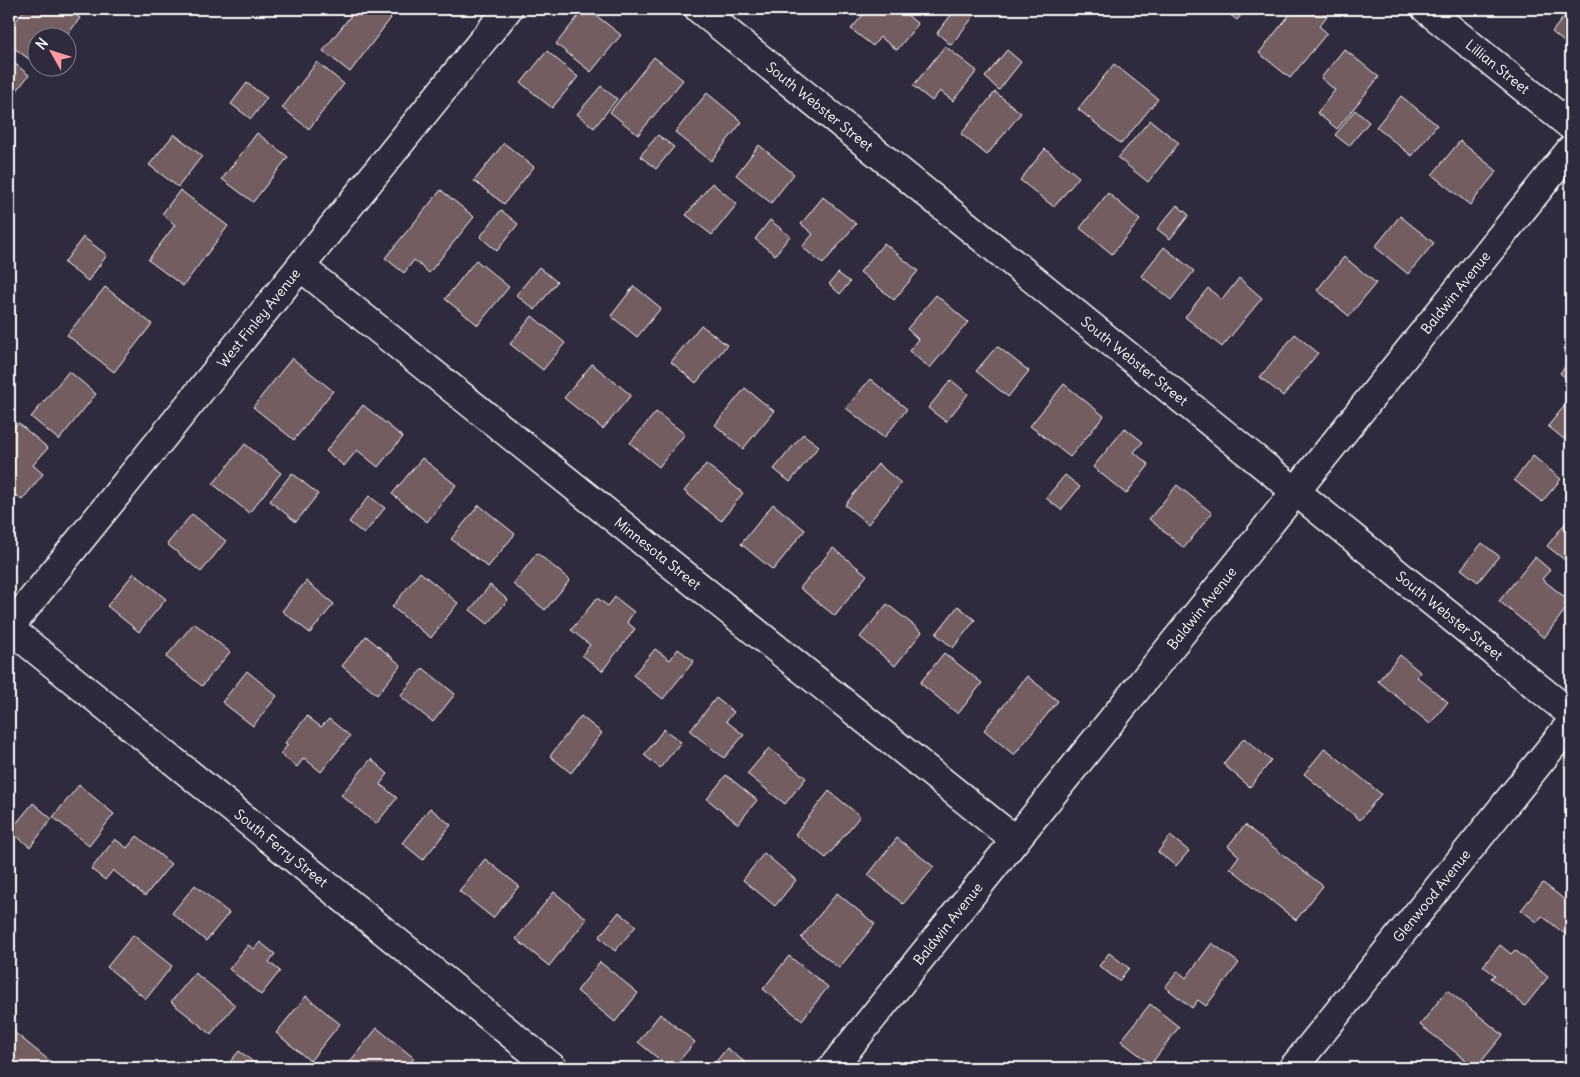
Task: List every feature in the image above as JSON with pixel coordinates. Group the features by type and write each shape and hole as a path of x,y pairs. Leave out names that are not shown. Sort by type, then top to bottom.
{"street":[{"name":"West Finley Avenue","path":"9,628 302,268 508,9"},
{"name":"South Webster Street","path":"698,9 1571,714"},
{"name":"Lillian Street","path":"1426,9 1571,126"},
{"name":"Baldwin Avenue","path":"832,1068 1571,149"},
{"name":"Minnesota Street","path":"302,268 1015,840"},
{"name":"South Ferry Street","path":"9,628 553,1068"},
{"name":"Glenwood Avenue","path":"1293,1068 1571,723"}],"building":[{"path":"25,9 75,9 72,12 80,18 72,28 28,28 28,58 9,44 9,30"},
{"path":"356,9 380,9 391,18 350,72 323,51"},
{"path":"584,9 588,9 621,35 591,72 556,44"},
{"path":"868,9 900,9 918,24 897,50 880,37 873,46 851,29"},
{"path":"956,9 965,9 974,16 951,45 937,33"},
{"path":"1223,9 1246,9 1237,20"},
{"path":"1294,9 1302,12 1305,9 1318,9 1327,16 1319,26 1327,33 1290,78 1259,53"},
{"path":"1571,9 1571,48 1552,32"},
{"path":"945,46 977,71 953,101 940,91 932,101 913,86"},
{"path":"1344,49 1379,77 1337,129 1317,113 1335,90 1321,78"},
{"path":"1007,50 1021,62 999,90 985,77"},
{"path":"547,51 578,77 552,108 521,83"},
{"path":"654,57 683,80 638,135 610,112"},
{"path":"9,59 28,74 28,76 9,101"},
{"path":"317,62 344,84 309,129 282,108"},
{"path":"1114,64 1158,99 1121,144 1078,109"},
{"path":"247,83 267,98 251,119 231,104"},
{"path":"601,86 617,99 594,128 577,114"},
{"path":"995,92 1021,113 987,155 961,134"},
{"path":"707,93 742,122 711,161 675,132"},
{"path":"1401,96 1437,125 1412,156 1376,127"},
{"path":"1355,110 1369,122 1349,146 1335,135"},
{"path":"1150,120 1179,143 1148,182 1118,158"},
{"path":"257,133 288,157 253,202 222,179"},
{"path":"174,134 202,156 178,187 149,165"},
{"path":"658,135 674,147 656,169 640,156"},
{"path":"1460,141 1497,171 1470,205 1432,175"},
{"path":"504,143 534,167 504,204 474,181"},
{"path":"759,145 794,174 771,203 736,175"},
{"path":"1045,149 1079,177 1054,207 1020,180"},
{"path":"712,183 737,204 712,235 686,215"},
{"path":"180,190 228,226 183,286 148,260 175,225 162,214"},
{"path":"441,190 474,217 429,273 414,260 404,273 385,258"},
{"path":"1108,193 1140,220 1112,254 1080,228"},
{"path":"823,197 856,224 823,264 802,247 813,234 801,224"},
{"path":"1177,205 1189,215 1170,239 1157,229"},
{"path":"501,210 518,224 497,251 480,237"},
{"path":"1400,216 1434,243 1408,274 1375,247"},
{"path":"770,220 790,236 775,255 755,239"},
{"path":"83,237 107,255 88,281 64,263"},
{"path":"884,243 918,271 894,300 860,272"},
{"path":"1164,247 1194,271 1171,300 1141,276"},
{"path":"1344,257 1376,283 1349,316 1317,290"},
{"path":"476,260 509,287 478,325 445,299"},
{"path":"539,267 557,282 535,310 516,295"},
{"path":"838,273 850,282 840,294 829,284"},
{"path":"1239,278 1262,298 1222,347 1185,317 1208,288 1222,300"},
{"path":"634,286 661,308 637,337 611,316"},
{"path":"105,287 152,324 114,372 67,335"},
{"path":"936,295 968,322 930,368 909,351 918,339 907,329"},
{"path":"532,316 565,343 543,370 510,344"},
{"path":"701,325 727,345 696,383 671,362"},
{"path":"1295,334 1318,353 1283,396 1260,377"},
{"path":"997,346 1029,371 1008,397 976,371"},
{"path":"292,358 333,391 294,440 253,407"},
{"path":"1571,359 1571,382 1560,373"},
{"path":"592,364 631,395 603,429 564,398"},
{"path":"69,371 96,394 59,440 31,417"},
{"path":"870,379 907,409 884,438 846,408"},
{"path":"951,380 968,394 946,422 928,408"},
{"path":"1064,384 1104,416 1070,457 1030,426"},
{"path":"745,388 774,411 743,449 715,425"},
{"path":"1571,398 1571,445 1548,426"},
{"path":"363,405 403,437 378,467 357,450 344,466 326,451"},
{"path":"656,412 685,434 659,467 630,443"},
{"path":"18,423 48,448 33,465 43,474 22,500 9,490 9,435"},
{"path":"1125,428 1143,442 1134,452 1149,465 1126,494 1093,467"},
{"path":"803,434 819,446 790,482 774,469"},
{"path":"245,444 281,473 249,513 213,484"},
{"path":"1533,456 1561,479 1542,502 1514,480"},
{"path":"422,458 456,485 427,522 392,494"},
{"path":"706,464 743,493 721,521 684,491"},
{"path":"878,464 901,483 868,524 845,505"},
{"path":"292,473 318,494 296,522 270,501"},
{"path":"1065,475 1080,487 1061,510 1046,498"},
{"path":"1177,485 1212,513 1184,548 1149,519"},
{"path":"369,496 385,508 364,534 349,522"},
{"path":"773,504 805,530 773,570 741,544"},
{"path":"479,505 515,534 488,567 451,539"},
{"path":"192,514 226,541 201,572 167,544"},
{"path":"1571,516 1571,565 1547,546"},
{"path":"1482,543 1499,556 1478,582 1461,569"},
{"path":"833,548 867,575 835,616 800,588"},
{"path":"537,553 570,580 545,610 513,584"},
{"path":"1535,557 1550,570 1542,579 1571,602 1544,638 1499,601"},
{"path":"420,572 458,603 431,638 392,607"},
{"path":"134,573 166,599 139,632 107,606"},
{"path":"306,581 334,604 310,633 282,611"},
{"path":"490,585 508,600 488,624 470,610"},
{"path":"615,597 634,612 627,622 635,629 602,671 582,655 590,645 571,630 597,598 608,606"},
{"path":"887,604 922,632 895,666 860,637"},
{"path":"958,606 975,620 953,648 936,634"},
{"path":"194,623 230,652 202,686 166,657"},
{"path":"366,636 401,665 377,695 342,666"},
{"path":"655,649 670,660 678,649 694,661 663,699 633,675"},
{"path":"944,653 982,683 958,714 920,683"},
{"path":"1400,655 1420,672 1417,677 1448,702 1430,724 1378,681"},
{"path":"423,668 455,694 433,722 400,696"},
{"path":"247,671 277,696 253,726 222,702"},
{"path":"1027,676 1058,701 1014,755 984,730"},
{"path":"716,698 734,712 726,721 744,735 724,758 690,731"},
{"path":"307,716 321,727 329,719 350,736 321,772 304,758 297,767 280,754 288,745 285,743"},
{"path":"581,716 602,733 571,773 550,756"},
{"path":"664,729 681,742 660,768 644,755"},
{"path":"1244,738 1271,761 1250,787 1223,764"},
{"path":"769,748 806,778 785,804 747,774"},
{"path":"1325,748 1381,794 1360,820 1304,774"},
{"path":"371,759 388,774 380,784 397,798 376,824 341,795"},
{"path":"726,775 757,800 738,824 707,799"},
{"path":"79,785 114,814 89,846 53,817"},
{"path":"829,791 860,816 826,858 795,834"},
{"path":"33,803 52,819 30,847 10,831"},
{"path":"430,808 451,825 423,860 402,843"},
{"path":"1245,825 1323,886 1296,920 1230,868 1239,856 1228,846"},
{"path":"137,836 171,864 145,896 113,870 105,880 91,869 115,839 127,848"},
{"path":"1170,836 1189,851 1176,866 1158,852"},
{"path":"897,838 934,867 903,904 868,875"},
{"path":"764,853 796,880 775,906 743,880"},
{"path":"485,859 519,886 493,918 459,891"},
{"path":"1543,883 1565,900 1571,892 1570,938 1542,916 1537,922 1521,910"},
{"path":"195,885 229,913 206,941 172,913"},
{"path":"554,892 587,919 549,966 516,939"},
{"path":"837,893 875,924 839,968 801,938"},
{"path":"619,912 636,926 615,951 599,937"},
{"path":"133,935 172,966 146,999 107,967"},
{"path":"260,942 275,954 269,962 280,971 261,995 229,969 248,945 254,949"},
{"path":"1212,943 1239,963 1206,1006 1198,1000 1192,1008 1165,987 1178,971 1186,978"},
{"path":"1500,945 1511,954 1515,950 1548,977 1525,1006 1491,978 1495,975 1483,966"},
{"path":"1109,953 1129,968 1119,981 1099,966"},
{"path":"789,956 828,987 802,1020 763,989"},
{"path":"600,962 638,993 615,1022 577,991"},
{"path":"195,973 235,1005 211,1034 171,1002"},
{"path":"1447,990 1503,1035 1476,1068 1420,1025"},
{"path":"306,996 340,1024 310,1061 276,1033"},
{"path":"1150,1004 1179,1027 1151,1064 1121,1041"},
{"path":"660,1014 695,1042 673,1068 670,1068 638,1042"},
{"path":"9,1028 56,1066 55,1068 9,1068"},
{"path":"377,1028 414,1058 406,1068 353,1068 348,1064"},
{"path":"727,1048 752,1068 711,1068"},
{"path":"239,1051 247,1057 260,1068 225,1068"},
{"path":"1558,1062 1565,1068 1553,1068"},
{"path":"1101,1063 1107,1068 1097,1068"}]}
